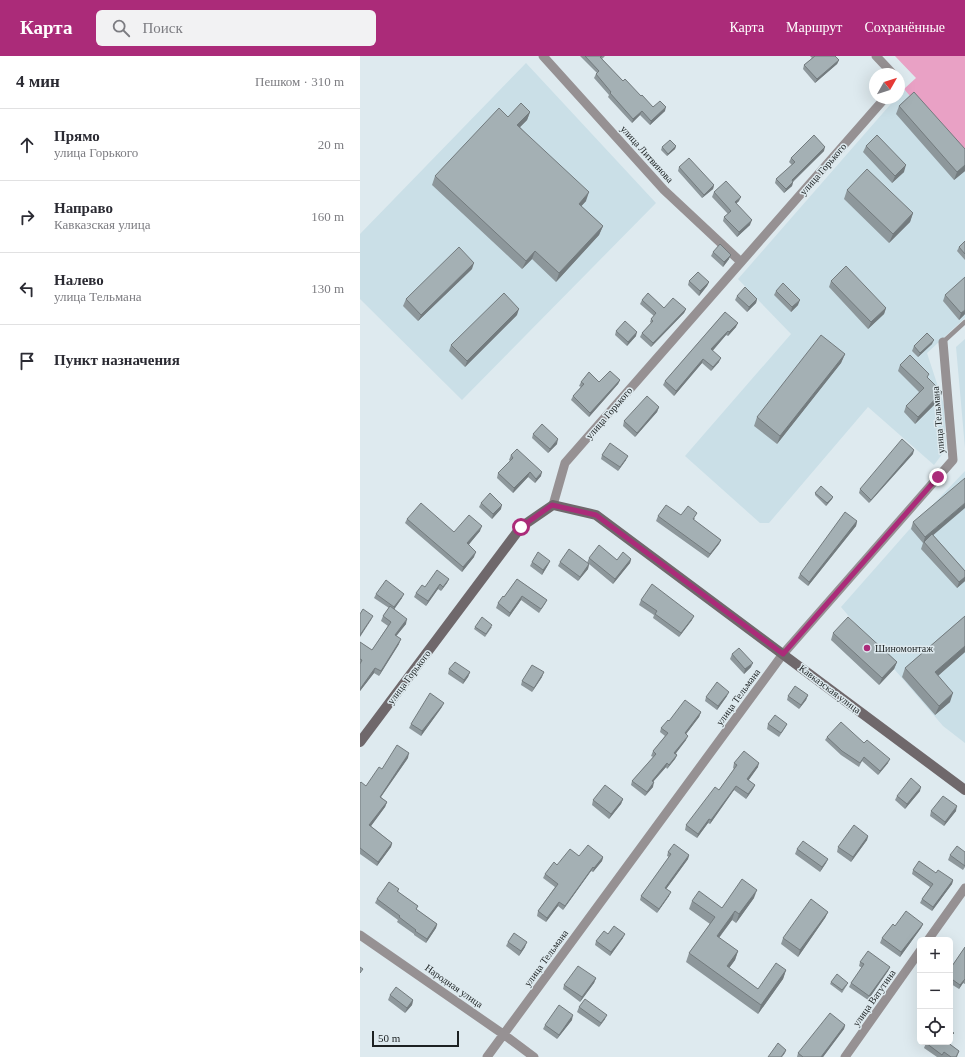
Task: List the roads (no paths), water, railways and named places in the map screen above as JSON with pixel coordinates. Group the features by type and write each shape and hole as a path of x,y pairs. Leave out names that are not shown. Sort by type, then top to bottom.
{"main road":[{"name":"Кавказская улица","path":"552,505 596,515 965,790"},
{"name":"улица Горького","path":"360,742 521,527 552,505"}],"street":[{"name":"улица Литвинова","path":"543,56 664,190 741,262"},
{"path":"876,56 887,68"},
{"name":"улица Горького","path":"552,505 566,463 880,104"},
{"name":"улица Тельмана","path":"487,1057 783,654 952,460 942,342"},
{"path":"930,937 965,888"},
{"name":"Народная улица","path":"360,935 534,1057"},
{"name":"улица Ватутина","path":"845,1057 917,956"}],"lane":[{"path":"942,342 965,322"}],"place":[{"name":"Шиномонтаж","path":"867,648"}]}
